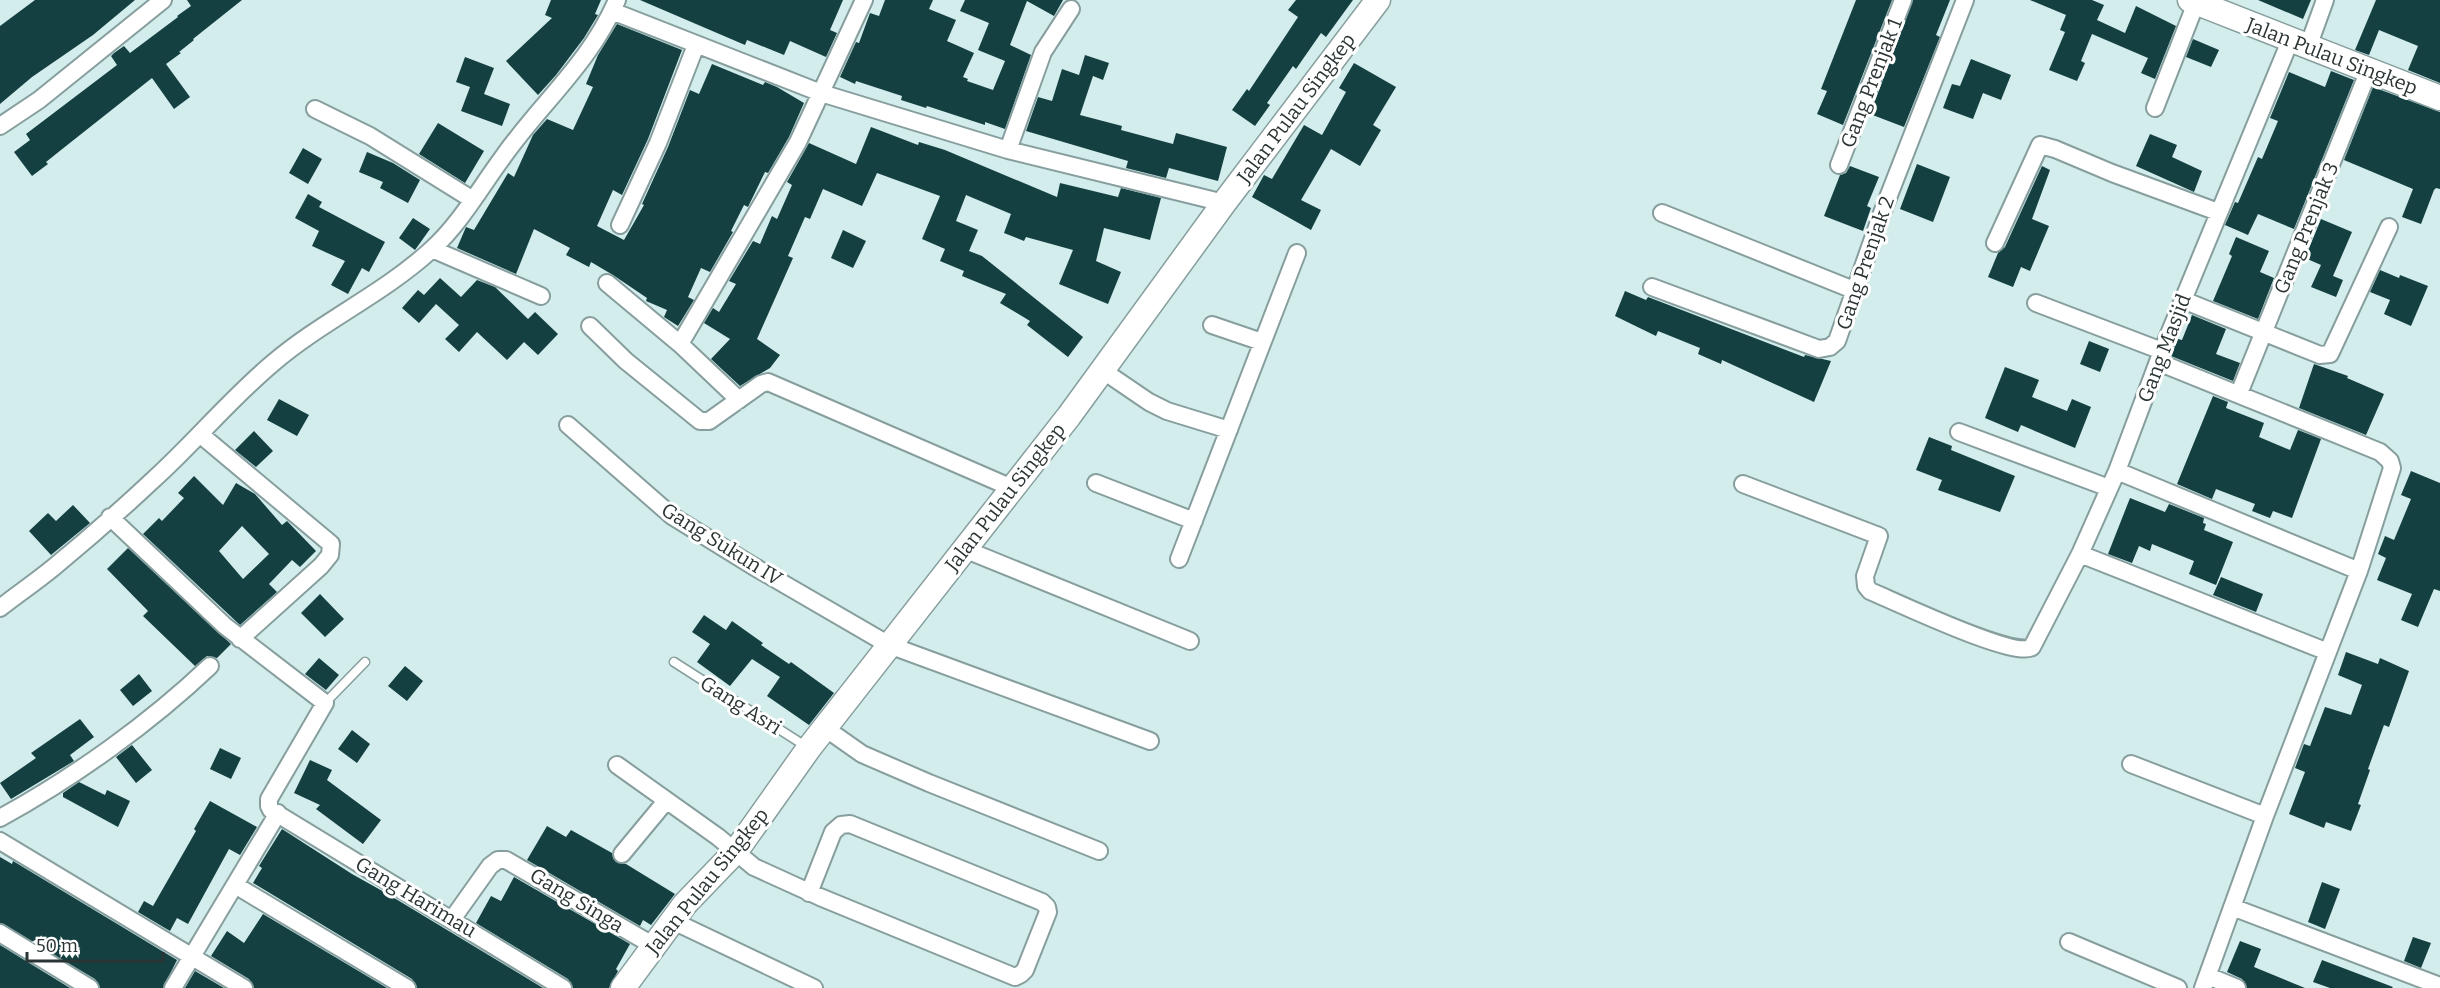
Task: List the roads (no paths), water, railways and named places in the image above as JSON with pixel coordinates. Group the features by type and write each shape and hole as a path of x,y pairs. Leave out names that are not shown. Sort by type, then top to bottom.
{"street":[{"path":"0,126 39,100 164,0"},
{"path":"680,345 798,142 864,0"},
{"name":"Jalan Pulau Singkep","path":"623,988 673,921 709,878 736,851 809,748 1102,370 1224,203 1378,0"},
{"name":"Gang Prenjak 1","path":"1839,165 1903,0"},
{"name":"Gang Prenjak 2","path":"1652,287 1819,349 1830,347 1838,341 1882,213 1965,0"},
{"name":"Gang Masjid","path":"1743,484 1879,536 1865,576 1864,583 1870,591 1957,629 2014,649 2029,650 2036,642 2080,554 2117,471 2218,212 2299,44 2325,0"},
{"path":"2155,108 2193,1"},
{"name":"Jalan Pulau Singkep","path":"2193,1 2440,98"},
{"path":"1,604 53,568 110,518 201,435 248,384 274,362 313,332 405,272 432,249 473,200 503,156 584,58 614,6 696,45 821,93 1008,150 1224,203"},
{"path":"1008,150 1043,52 1071,9"},
{"path":"620,225 658,143 696,45"},
{"name":"Gang Prenjak 3","path":"2242,386 2369,70"},
{"path":"315,110 370,136 473,200"},
{"path":"1995,243 2040,145 2218,212"},
{"path":"1662,213 1856,291"},
{"path":"2183,300 2320,355 2330,354 2389,227"},
{"path":"432,249 541,296"},
{"path":"1179,559 1297,253"},
{"path":"607,283 680,345 739,400"},
{"path":"2036,303 2380,452 2392,464 2392,472 2359,571 2265,816 2205,982 2238,988"},
{"path":"1212,325 1262,342"},
{"path":"590,326 626,361 696,419 709,421 764,382 772,383 1012,488"},
{"path":"1102,370 1149,402 1167,411 1229,430"},
{"name":"Gang Sukun IV","path":"568,425 672,516 889,645 1150,741"},
{"path":"1959,432 2109,488"},
{"path":"201,435 331,544 330,555 321,566 240,639"},
{"path":"2117,471 2359,571"},
{"path":"1096,483 1194,521"},
{"path":"110,518 240,639 325,703 269,799 274,810 235,885 173,988"},
{"path":"964,549 1190,641"},
{"path":"2080,554 2328,652"},
{"path":"0,818 32,801 153,717 210,666"},
{"path":"825,728 871,758 1098,851"},
{"path":"2132,764 2265,816"},
{"path":"617,765 736,851 754,867 809,893 1015,977 1022,975 1025,970 1048,912 1042,902 850,824 841,825 833,832 809,893"},
{"path":"622,854 666,801"},
{"name":"Gang Harimau","path":"274,810 453,918 563,988"},
{"path":"0,841 244,988"},
{"name":"Gang Singa","path":"453,918 490,866 498,860 516,864 654,946"},
{"path":"235,885 407,988"},
{"path":"2232,907 2440,986"},
{"path":"673,921 814,988"},
{"path":"0,933 90,988"},
{"path":"2069,942 2178,988"}],"lane":[{"path":"325,703 365,662"},
{"name":"Gang Asri","path":"674,662 809,748"}]}
